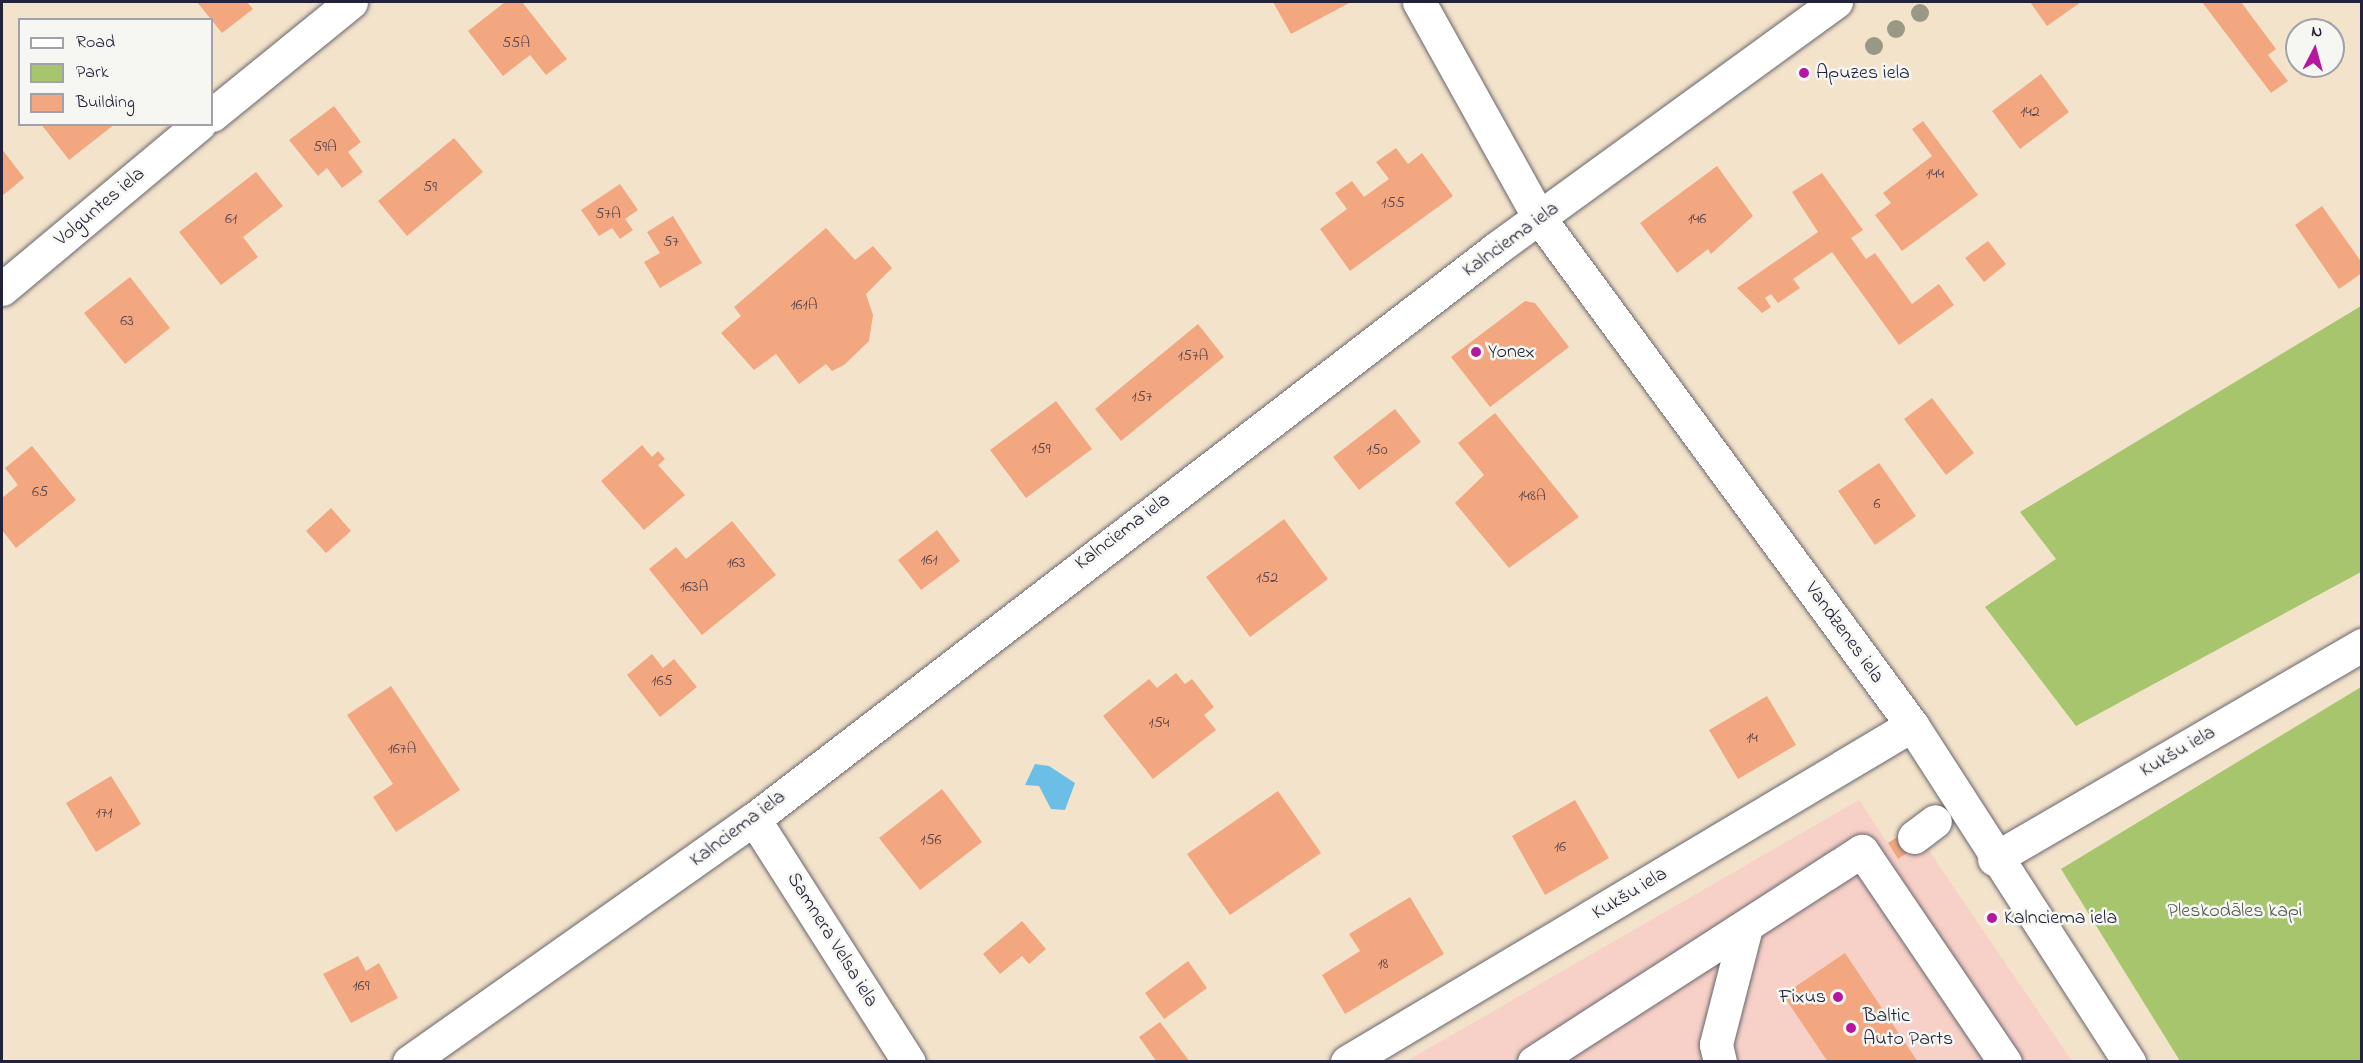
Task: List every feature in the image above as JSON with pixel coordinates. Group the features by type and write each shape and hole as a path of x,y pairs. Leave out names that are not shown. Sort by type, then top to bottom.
{"street":[{"path":"213,114 351,2"},
{"path":"1419,2 1540,219"},
{"name":"Kalnciema iela","path":"409,1062 754,819 1060,580 1540,219 1836,2"},
{"name":"Volguntes iela","path":"2,289 197,126"},
{"name":"Vandzenes iela","path":"1540,219 1912,725 1994,860 2129,1062"},
{"name":"Kukšu iela","path":"1994,860 2361,645"},
{"name":"Kukšu iela","path":"1347,1062 1912,725"},
{"name":"Samnera Velsa iela","path":"754,819 909,1062"},
{"path":"1534,1062 1575,1050 1746,927 1862,851 2005,1062"},
{"path":"1720,1062 1716,1044 1746,927"}],"shaded area":[{"path":"1859,800 1898,859 1923,842 2072,1061 1405,1062"}],"green space":[{"path":"2361,306 2361,572 2076,726 1985,607 2056,559 2020,512"},
{"name":"Pleskodāles kapi","path":"2361,687 2361,1061 2180,1061 2061,869"}],"water":[{"path":"1035,764 1049,766 1075,783 1065,810 1051,809 1039,786 1025,785"}],"building":[{"path":"197,2 247,2 253,9 222,33 213,22 213,18 210,18"},
{"path":"505,2 522,2 567,59 546,75 530,55 503,76 468,31"},
{"path":"1273,2 1351,2 1291,34"},
{"path":"2030,2 2081,2 2047,26"},
{"path":"2202,2 2241,2 2276,49 2268,55 2288,81 2271,93"},
{"path":"2041,74 2069,112 2020,149 1992,111"},
{"path":"334,106 361,142 348,152 363,172 342,188 327,168 318,176 289,140"},
{"path":"1923,121 1978,195 1902,251 1875,215 1891,203 1883,193 1932,156 1912,129"},
{"path":"43,126 112,126 69,160"},
{"path":"454,138 483,172 407,236 378,201"},
{"path":"1396,148 1408,164 1422,153 1453,196 1350,271 1320,229 1347,209 1335,193 1352,181 1364,197 1389,179 1376,162"},
{"path":"2,149 24,178 2,196"},
{"path":"1717,166 1753,216 1711,254 1708,249 1677,273 1640,223"},
{"path":"256,172 283,206 243,237 258,257 221,285 179,232"},
{"path":"1822,173 1863,230 1851,238 1866,259 1875,253 1912,304 1939,284 1954,305 1899,345 1832,252 1793,279 1800,288 1778,303 1771,294 1765,298 1771,307 1762,313 1737,288 1818,232 1792,192"},
{"path":"620,184 638,210 625,219 633,230 620,239 612,228 599,236 581,210"},
{"path":"2322,206 2362,263 2362,273 2339,289 2295,225"},
{"path":"673,216 702,263 660,288 644,262 660,253 647,232"},
{"path":"826,228 855,260 873,246 892,268 866,294 873,315 869,341 844,365 832,371 826,364 799,384 776,354 754,370 721,333 741,316 734,307"},
{"path":"1988,241 2006,264 1984,282 1965,258"},
{"path":"130,277 170,328 125,364 84,313"},
{"path":"1525,301 1535,303 1569,347 1490,407 1451,357"},
{"path":"1198,324 1224,357 1121,441 1095,409"},
{"path":"1932,398 1974,453 1946,475 1904,419"},
{"path":"1056,401 1092,449 1026,498 990,450"},
{"path":"1395,409 1421,442 1359,490 1333,457"},
{"path":"1495,413 1579,517 1509,568 1455,503 1484,475 1458,443"},
{"path":"642,445 652,457 658,451 665,459 658,465 685,495 644,530 601,481"},
{"path":"32,446 76,500 16,548 2,530 2,498 18,485 5,468"},
{"path":"1879,463 1916,516 1875,545 1838,491"},
{"path":"331,508 351,531 326,553 306,531"},
{"path":"1284,519 1328,579 1250,637 1206,577"},
{"path":"732,521 776,575 702,635 649,569 676,547 686,559"},
{"path":"937,530 960,561 921,590 898,560"},
{"path":"652,654 663,668 674,659 697,687 660,717 627,675"},
{"path":"1176,673 1185,684 1192,679 1214,707 1204,715 1216,730 1153,779 1103,716 1149,679 1157,688"},
{"path":"391,686 460,790 396,832 373,797 393,784 347,715"},
{"path":"1767,696 1796,745 1738,779 1709,730"},
{"path":"111,776 141,824 96,852 66,803"},
{"path":"942,789 982,842 920,890 879,838"},
{"path":"1278,791 1321,853 1230,915 1187,854"},
{"path":"1575,800 1609,858 1545,895 1512,836"},
{"path":"1905,832 1915,848 1898,859 1888,843"},
{"path":"1410,897 1444,954 1345,1014 1322,975 1360,951 1349,934"},
{"path":"1022,921 1046,949 1029,964 1022,956 1000,974 983,954"},
{"name":"Baltic Auto Parts","path":"1845,953 1918,1062 1828,1062 1783,995"},
{"path":"358,956 366,971 379,963 398,998 351,1023 323,974"},
{"path":"1188,961 1207,988 1164,1019 1145,993"},
{"path":"1160,1022 1190,1062 1157,1062 1139,1037"}],"place":[{"name":"Apuzes iela","path":"1804,73"},
{"name":"Yonex","path":"1476,352"},
{"name":"Kalnciema iela","path":"1992,918"},
{"name":"Fixus","path":"1838,997"},
{"name":"Baltic Auto Parts","path":"1851,1028"}]}
